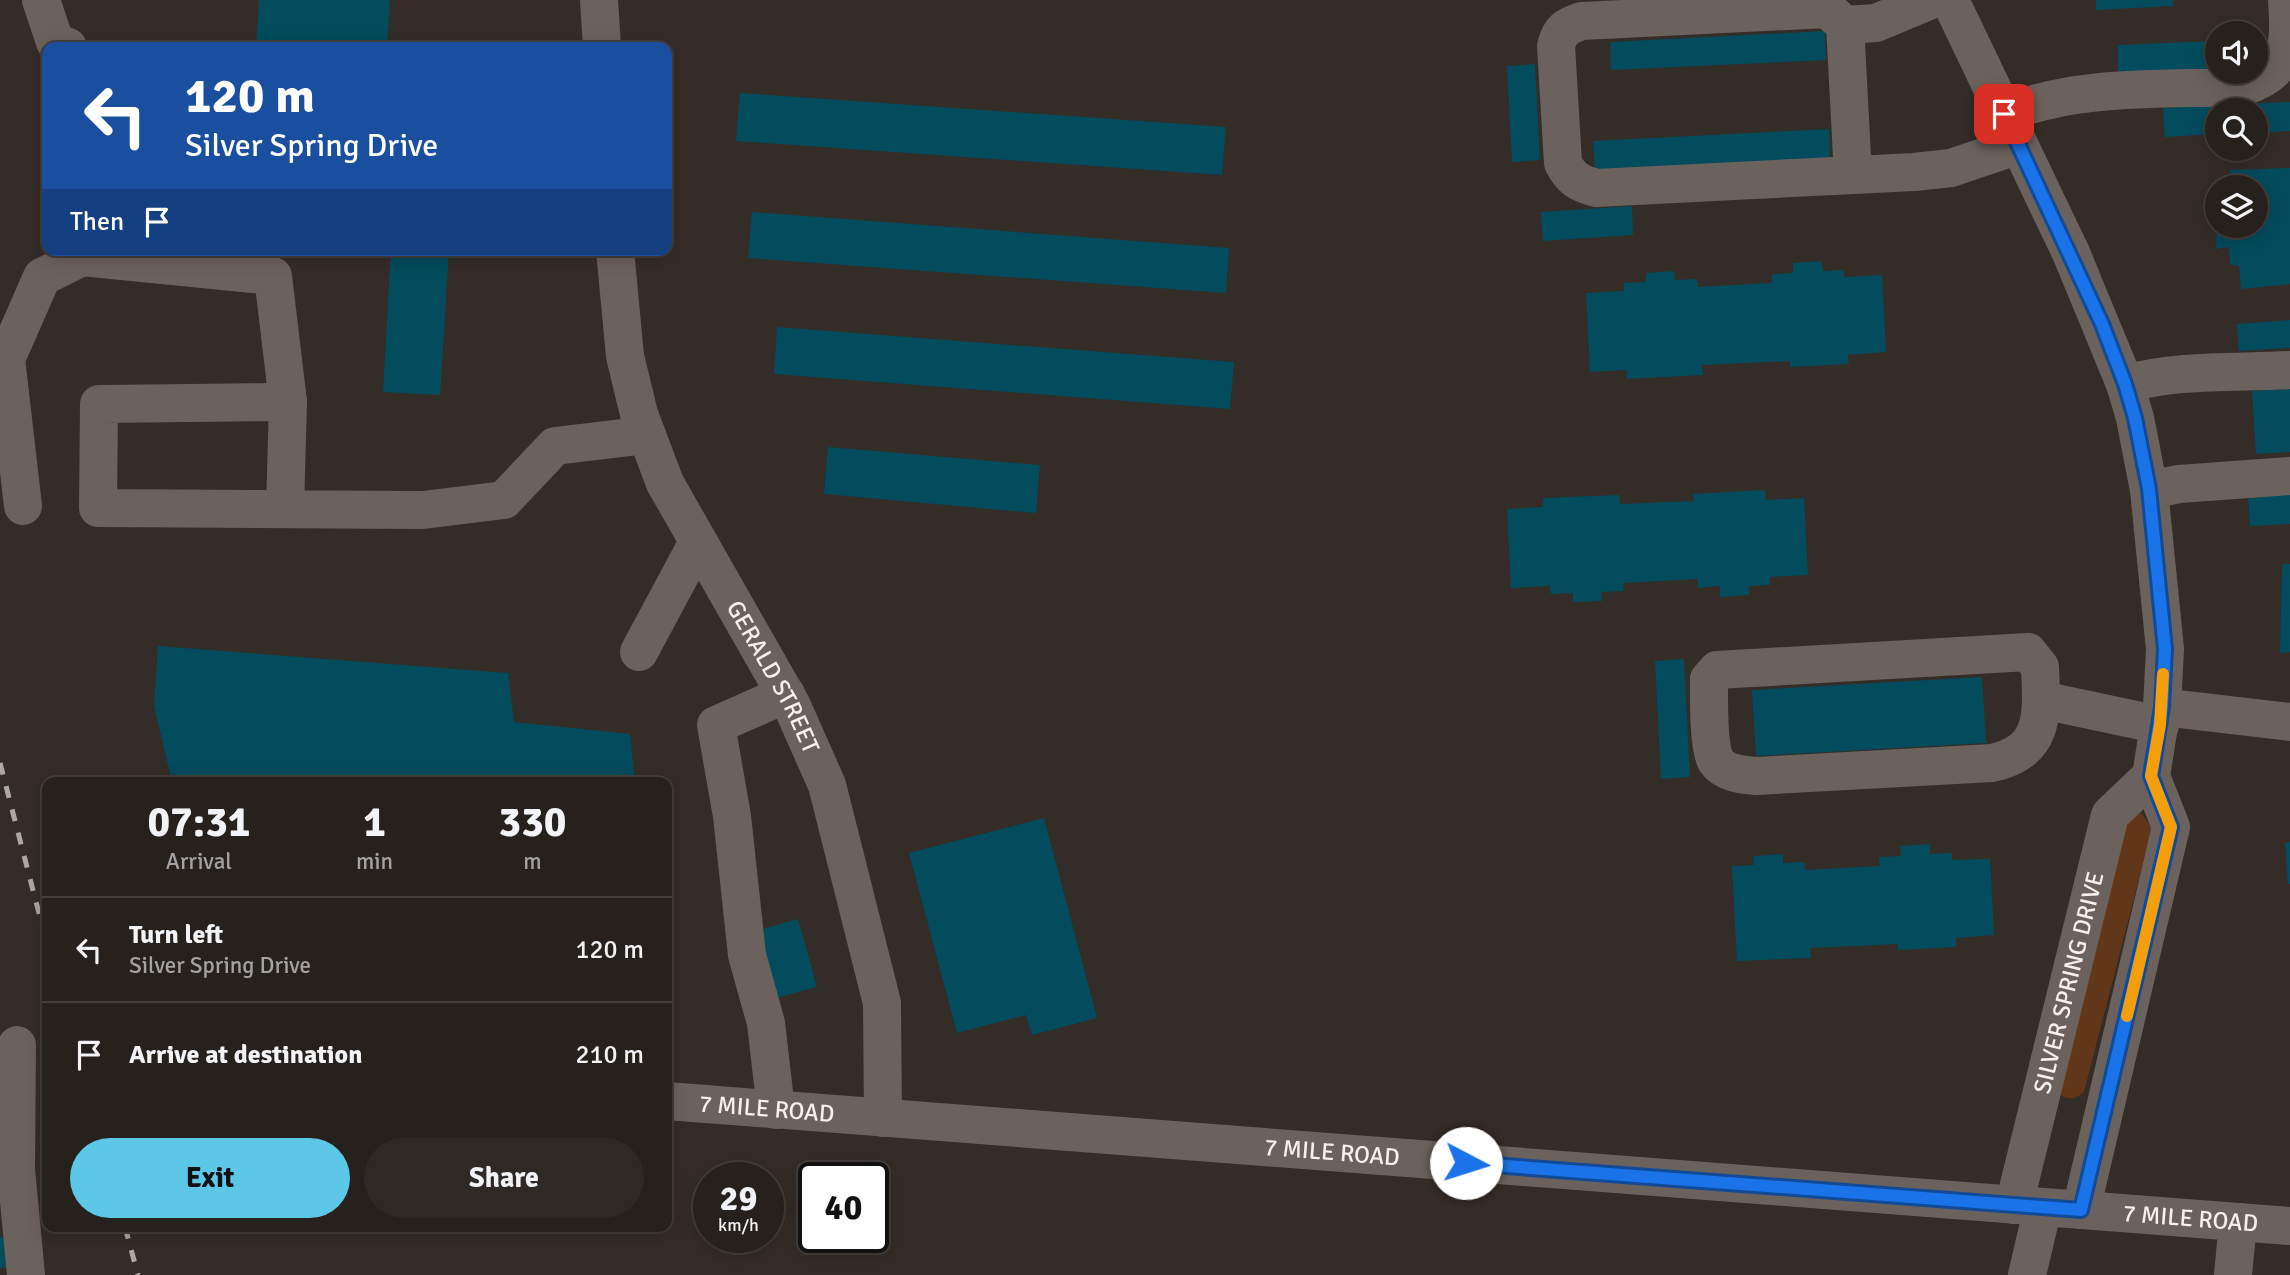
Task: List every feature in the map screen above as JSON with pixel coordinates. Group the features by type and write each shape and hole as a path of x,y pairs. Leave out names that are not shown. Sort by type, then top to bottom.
{"street":[{"path":"41,0 57,42"},
{"path":"599,0 602,42"},
{"path":"1931,0 1876,23 1846,25 1826,9 1582,21 1569,25 1559,33 1556,62 1563,163 1569,176 1580,184 1596,188 1853,175 1951,167 2012,130 2034,102 2074,94 2242,87 2255,83 2269,76 2285,59 2289,29 2287,0"},
{"path":"1950,0 2071,253 2125,384 2149,489 2165,649 2161,716 2151,776 2171,827 2081,1210"},
{"path":"1846,25 1853,175"},
{"name":"GERALD STREET","path":"616,256 625,356 647,435 665,483 786,694 811,745 831,796 882,1003 883,1118"},
{"path":"23,506 6,359 42,277 82,257 273,276 288,402 285,509"},
{"path":"2125,384 2151,377 2182,374 2290,370"},
{"path":"288,402 99,404 98,508 423,510 504,500 555,446 647,435"},
{"path":"2149,489 2179,484 2290,476"},
{"path":"639,652 698,542"},
{"path":"2028,652 2040,667 2042,700 2034,740 2024,751 2010,759 1992,763 1756,776 1738,774 1716,761 1709,679 1712,674 1724,668 2028,652"},
{"path":"776,1110 766,1023 747,955 732,816 716,725 786,694"},
{"path":"2042,700 2161,716 2290,722"},
{"name":"SILVER SPRING DRIVE","path":"2027,1275 2029,1206 2110,815 2151,776"},
{"path":"21,1046 8,1169 26,1275"},
{"name":"7 MILE ROAD","path":"672,1101 2290,1226"},
{"path":"2233,1275 2238,1222"}],"shaded area":[{"path":"2141,813 2152,828 2084,1092 2075,1098 2066,1097 2059,1094 2124,821 2131,814"}],"building":[{"path":"259,0 390,0 387,42 256,42"},
{"path":"2096,0 2173,0 2173,6 2096,10"},
{"path":"1825,31 1826,60 1611,70 1610,42"},
{"path":"2205,41 2205,70 2118,73 2118,45"},
{"path":"1535,64 1540,160 1512,162 1507,66"},
{"path":"740,93 1226,127 1222,175 736,141"},
{"path":"2290,102 2290,131 2268,132 2268,103"},
{"path":"2205,106 2205,135 2165,137 2163,108"},
{"path":"1829,129 1830,158 1595,170 1593,141"},
{"path":"2290,168 2290,284 2241,289 2239,266 2230,264 2229,247 2216,249 2216,238 2268,238 2268,175 2231,175 2230,170"},
{"path":"1632,206 1633,235 1543,241 1541,212"},
{"path":"752,212 1229,248 1226,293 748,258"},
{"path":"391,256 449,256 440,395 383,392"},
{"path":"1822,261 1823,271 1844,270 1844,277 1882,275 1886,352 1848,355 1849,364 1790,367 1790,361 1702,365 1703,375 1627,379 1627,370 1590,372 1586,293 1624,291 1624,283 1646,282 1646,273 1674,271 1675,280 1697,279 1698,287 1772,283 1772,274 1793,273 1793,263"},
{"path":"2290,320 2290,348 2239,351 2237,324"},
{"path":"777,327 1234,362 1230,409 774,374"},
{"path":"2290,389 2290,452 2256,454 2252,391"},
{"path":"828,447 1040,465 1036,513 824,494"},
{"path":"1765,490 1766,500 1804,498 1808,575 1770,577 1770,585 1749,586 1749,595 1720,597 1720,586 1698,588 1698,579 1623,583 1624,591 1601,592 1602,601 1573,602 1573,593 1551,594 1550,586 1511,588 1507,509 1543,507 1543,498 1619,495 1620,504 1694,501 1693,494"},
{"path":"2290,493 2290,524 2250,526 2248,494"},
{"path":"2282,564 2290,564 2290,652 2280,653"},
{"path":"158,646 508,673 514,722 630,734 634,777 171,777 154,706"},
{"path":"1684,659 1690,777 1661,779 1655,661"},
{"path":"1982,677 1986,743 1756,756 1752,690"},
{"path":"1044,818 1097,1018 1032,1035 1026,1015 957,1033 909,853"},
{"path":"2290,842 2290,884 2288,884 2285,843"},
{"path":"1930,844 1930,854 1952,853 1952,860 1990,859 1994,935 1956,938 1956,947 1898,950 1898,944 1810,948 1811,958 1737,961 1732,866 1754,865 1753,856 1783,854 1783,863 1805,862 1805,870 1880,866 1879,857 1901,856 1900,846"},
{"path":"798,919 817,987 769,1000 751,932"},
{"path":"11,1236 13,1267 0,1268 0,1237"}],"railway":[{"path":"0,763 42,925"},
{"path":"126,1232 138,1275"}],"slow traffic":[{"path":"2127,1016 2171,827 2151,776 2160,725 2163,674"}],"route":[{"path":"1466,1163 2081,1210 2171,827 2151,776 2162,707 2165,649 2149,489 2135,418 2125,384 2071,253 2004,114"}]}
